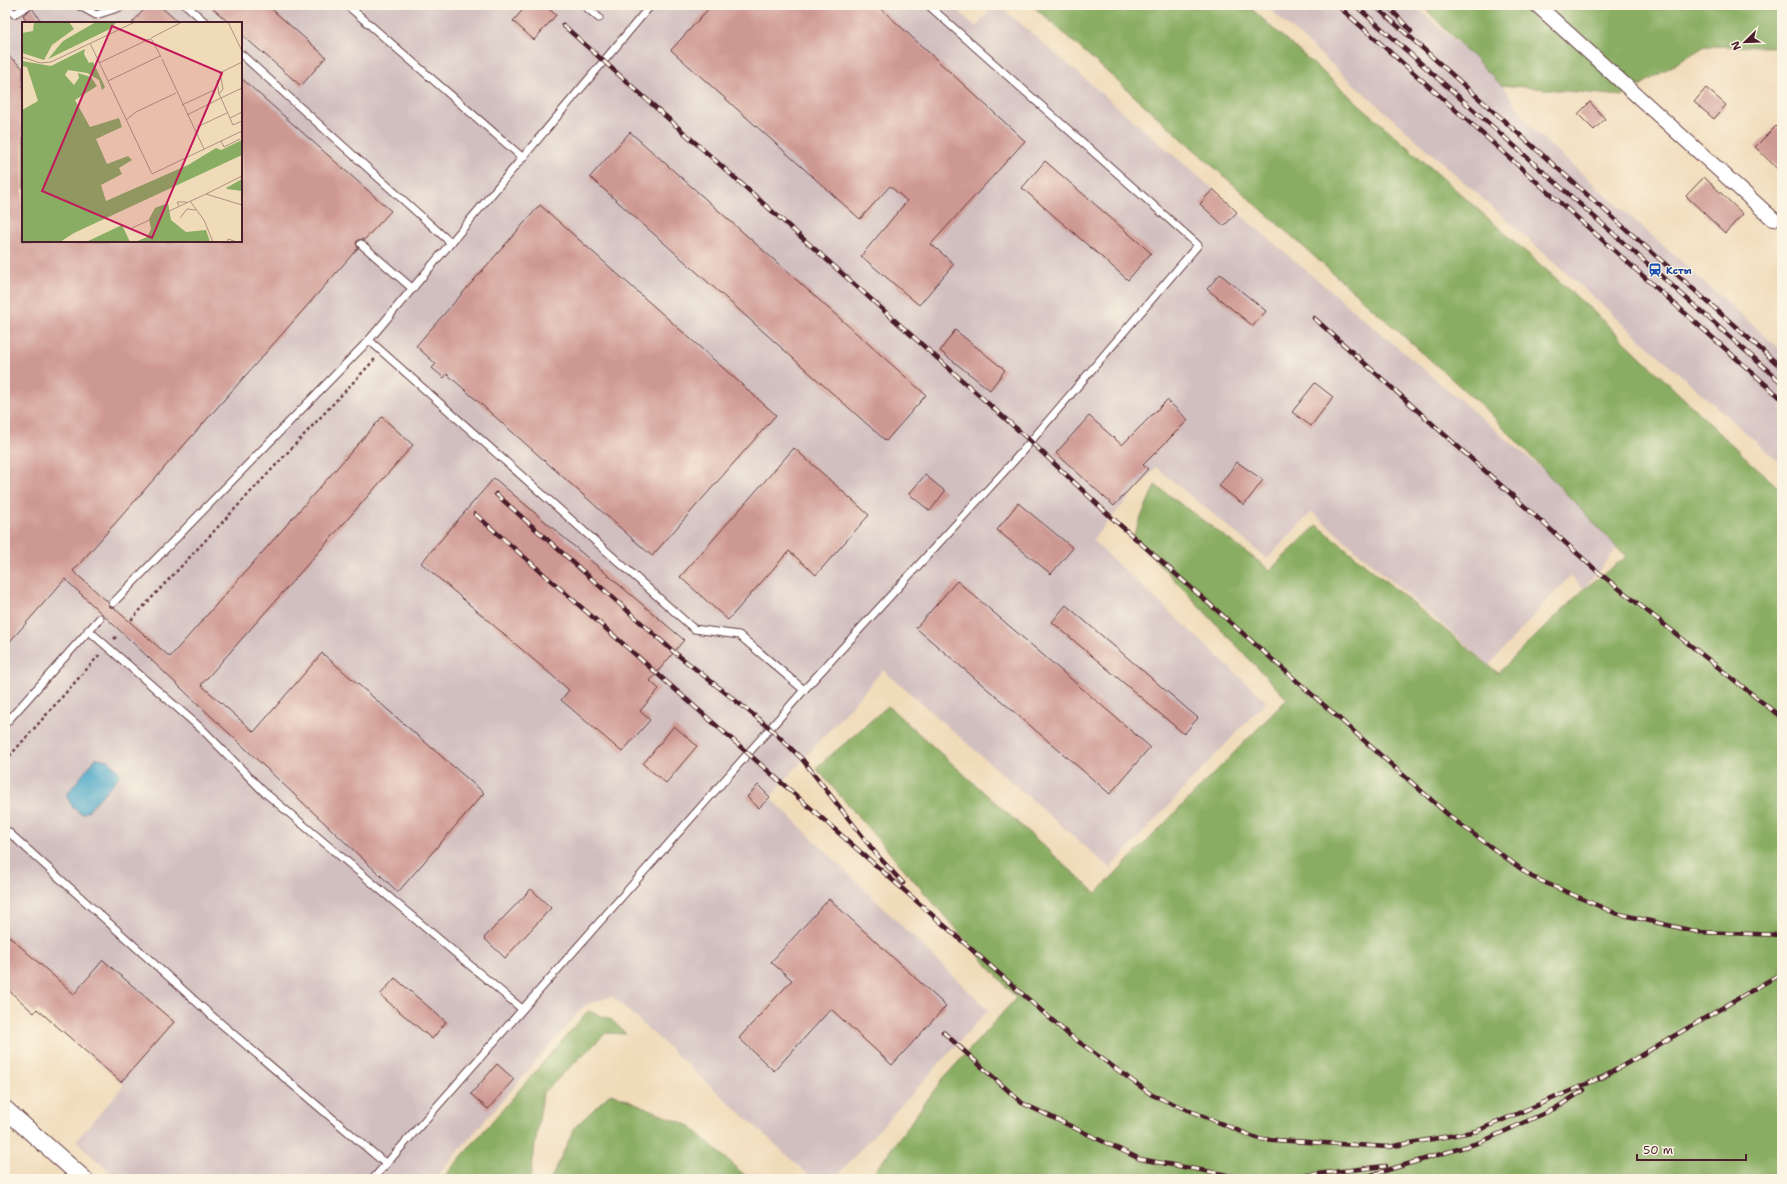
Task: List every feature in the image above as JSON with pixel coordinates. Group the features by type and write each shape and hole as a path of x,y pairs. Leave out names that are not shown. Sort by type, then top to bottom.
{"street":[{"path":"1537,5 1773,219"},
{"path":"5,1109 84,1179"}],"lane":[{"path":"5,5 14,14 29,5"},
{"path":"78,5 96,15 127,5"},
{"path":"186,5 205,22"},
{"path":"347,5 523,158"},
{"path":"584,5 599,18"},
{"path":"113,603 369,340 651,5"},
{"path":"373,1179 804,690 1013,462 1198,245 928,5"},
{"path":"242,55 451,243"},
{"path":"361,244 413,289"},
{"path":"369,340 694,629 739,635 804,690"},
{"path":"5,724 100,618"},
{"path":"88,630 204,731 263,791 522,1009"},
{"path":"5,829 212,1016 386,1164"}],"path":[{"path":"131,620 382,352"},
{"path":"5,759 8,759 118,635"}],"shaded area":[{"path":"5,5 952,5 976,27 994,5 999,5 1213,189 1237,212 1625,539 1584,589 1570,576 1489,665 1312,512 1267,559 1156,467 1092,540 1266,701 1110,868 883,670 770,797 988,1010 834,1179 813,1179 612,996 584,1006 434,1179 349,1179 343,1174 338,1179 117,1179 76,1141 124,1085 51,1020 42,1003 34,1013 5,987"},
{"path":"1265,5 1413,5 1493,72 1534,131 1782,351 1782,465"}],"green space":[{"path":"1032,5 1247,5 1595,313 1782,491 1782,1179 869,1179 941,1081 1016,998 816,768 888,706 1096,893 1287,699 1133,536 1155,485 1270,570 1317,525 1498,673 1584,589 1626,557 1491,414"},
{"path":"1421,5 1782,5 1782,47 1705,46 1623,96 1501,85"},
{"path":"588,1011 612,1020 626,1034 606,1033 543,1093 530,1179 442,1179"},
{"path":"611,1093 690,1126 749,1179 551,1179 575,1127"}],"water":[{"path":"96,758 108,760 121,774 88,811 82,814 73,808 66,795"}],"building":[{"path":"148,5 159,5 178,22 133,22"},
{"path":"209,5 267,5 326,57 301,86 242,35 242,22 228,22"},
{"path":"527,5 544,5 556,15 534,40 513,21"},
{"path":"712,5 877,5 1025,141 931,244 954,264 919,305 861,256 907,201 890,186 860,219 671,50"},
{"path":"32,8 41,22 27,22 23,15"},
{"path":"5,53 22,67 22,242 242,242 242,79 391,211 364,240 358,240 356,243 358,248 73,571 108,602 110,607 114,608 170,657 382,417 413,445 201,685 254,732 322,653 484,793 398,892 65,579 5,647"},
{"path":"1706,88 1726,105 1714,119 1694,102"},
{"path":"1590,102 1605,119 1594,130 1578,114"},
{"path":"1776,126 1782,132 1782,173 1755,147"},
{"path":"630,132 926,395 886,441 590,177"},
{"path":"1045,161 1151,253 1128,280 1022,188"},
{"path":"1704,177 1743,214 1725,233 1686,196"},
{"path":"1213,189 1237,212 1224,226 1200,204"},
{"path":"540,205 776,415 652,556 447,374 444,378 432,368 436,364 416,346"},
{"path":"1220,274 1266,311 1253,326 1207,289"},
{"path":"955,330 1005,370 990,390 940,351"},
{"path":"1315,383 1333,397 1311,426 1292,412"},
{"path":"1167,400 1188,420 1143,465 1148,469 1114,506 1056,453 1089,416 1122,445"},
{"path":"794,448 869,515 816,575 789,551 728,620 680,577"},
{"path":"1237,462 1263,480 1244,505 1219,486"},
{"path":"925,475 945,491 930,511 909,494"},
{"path":"494,478 684,640 650,681 659,689 640,711 650,720 622,752 561,700 569,690 421,563"},
{"path":"1018,503 1073,548 1051,574 997,530"},
{"path":"957,581 1150,747 1110,794 916,628"},
{"path":"1066,605 1198,718 1184,734 1052,622"},
{"path":"674,726 697,746 666,783 643,764"},
{"path":"758,785 770,797 759,808 747,797"},
{"path":"531,889 551,908 505,958 484,938"},
{"path":"829,899 946,1006 892,1065 831,1009 774,1071 739,1038 792,980 771,962"},
{"path":"5,933 74,994 103,960 174,1022 121,1082 37,1009 34,1013 5,987"},
{"path":"395,978 446,1022 432,1039 380,995"},
{"path":"497,1064 514,1079 488,1109 471,1094"}],"railway":[{"path":"1337,5 1782,399"},
{"path":"1355,5 1782,383"},
{"path":"1374,5 1782,368"},
{"path":"1387,5 1411,31"},
{"path":"563,25 1027,438 1111,517 1453,819 1532,877 1615,913 1698,932 1782,935"},
{"path":"1314,318 1598,572 1782,718"},
{"path":"496,494 674,652 770,728 802,759 877,855 903,883"},
{"path":"475,514 1068,1034 1152,1095 1259,1139 1388,1147 1477,1131 1605,1076"},
{"path":"1600,1079 1782,973"},
{"path":"943,1032 1022,1103 1140,1159 1250,1179"},
{"path":"1358,1179 1481,1142 1556,1108 1584,1090"},
{"path":"1273,1179 1386,1166"}],"place":[{"name":"Ксты","path":"1655,270"}]}
